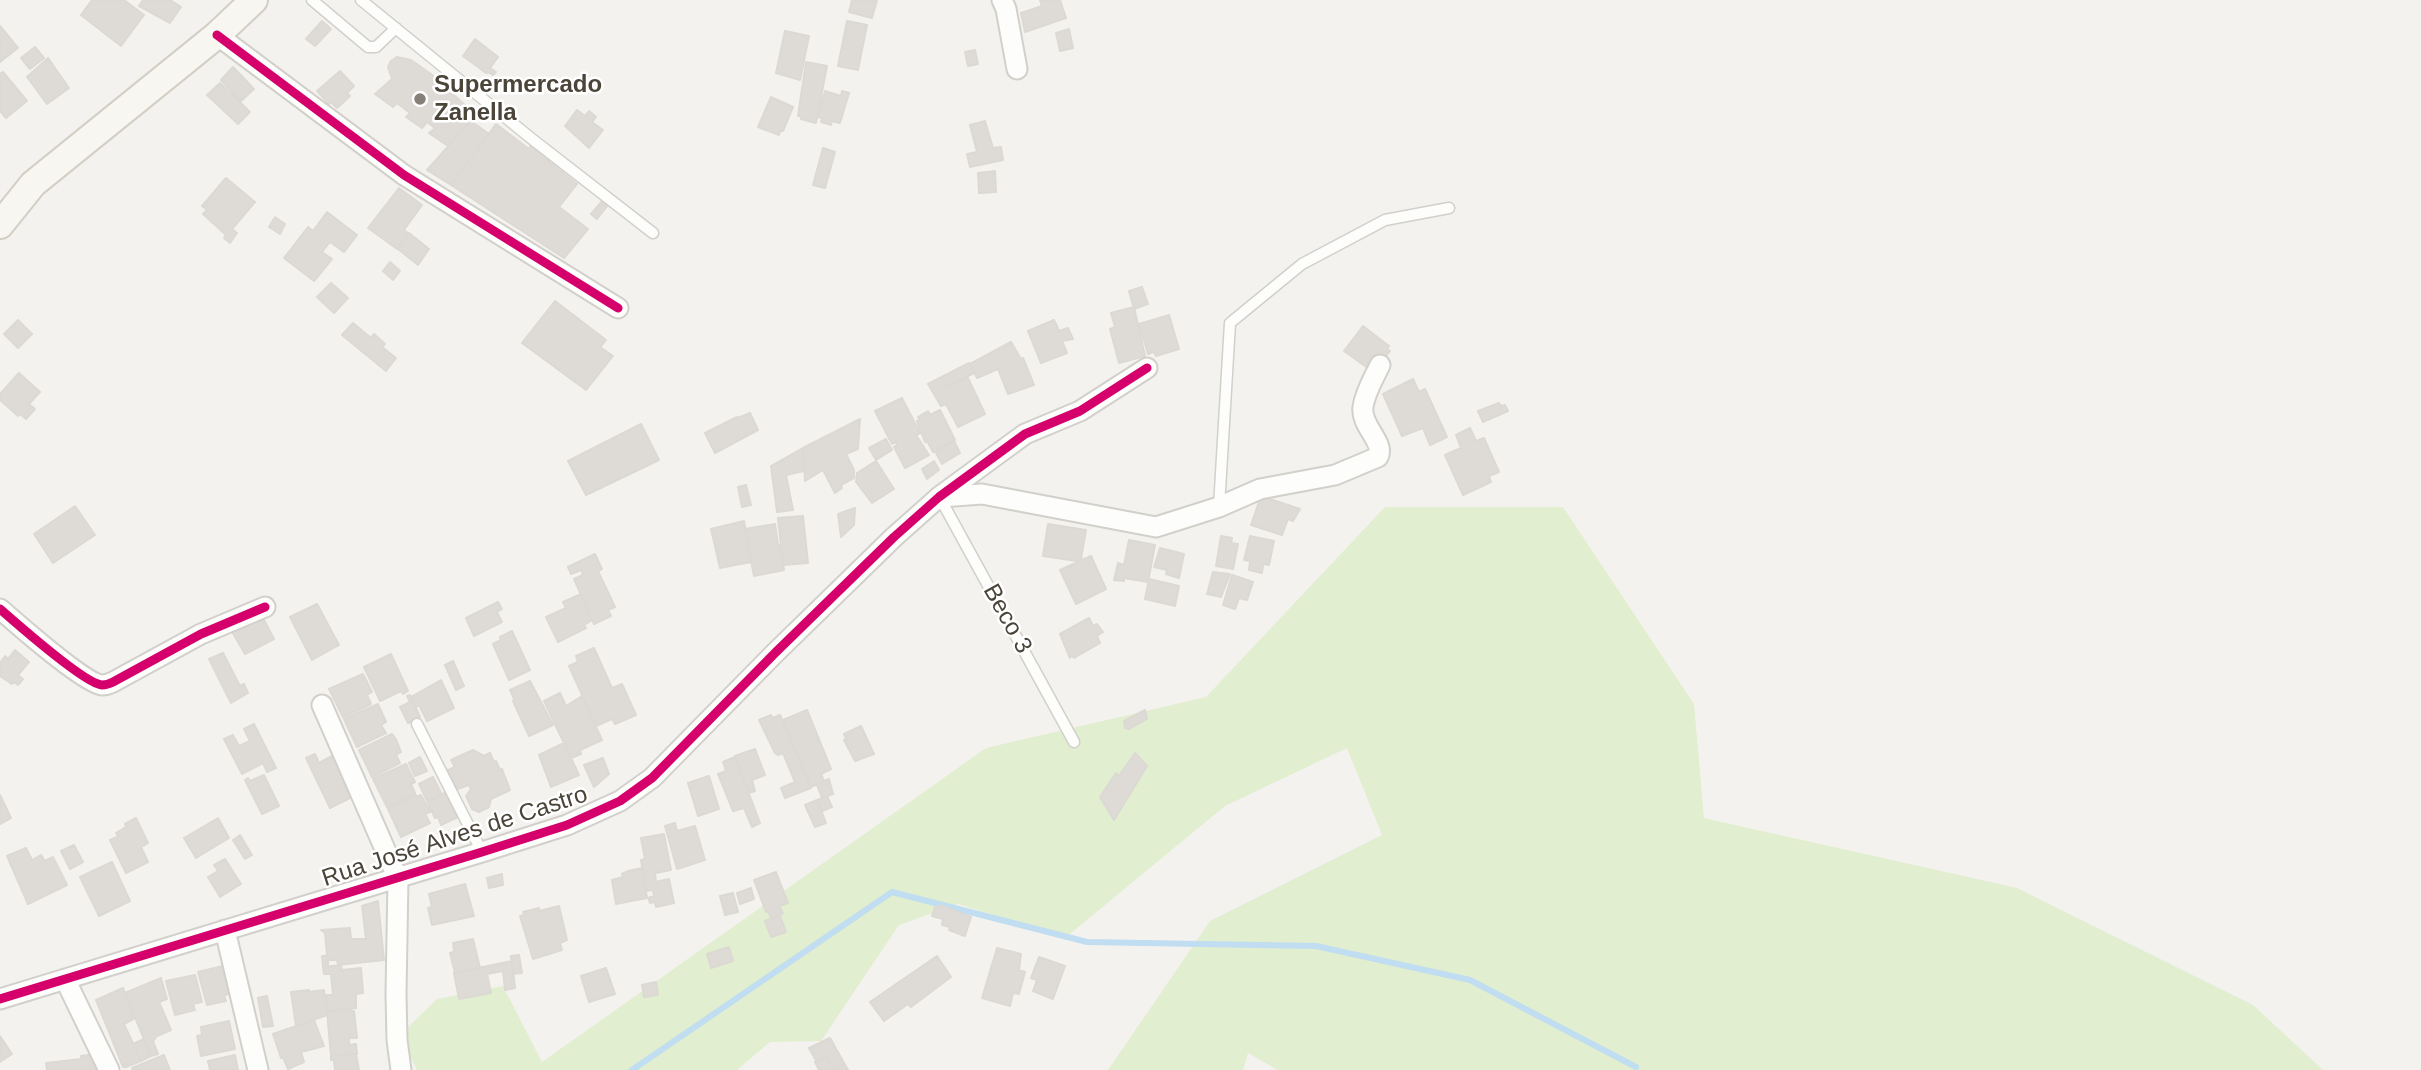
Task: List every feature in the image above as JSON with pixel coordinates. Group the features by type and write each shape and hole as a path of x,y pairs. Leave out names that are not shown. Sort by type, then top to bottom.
{"main road":[{"path":"0,225 33,184 217,35 254,0"}],"street":[{"path":"1002,0 1017,69"},
{"path":"217,35 404,175 618,307"},
{"path":"939,497 982,494 1156,527 1219,507 1260,489 1335,475 1378,457 1381,452 1380,445 1364,421 1363,407 1368,389 1380,365"},
{"name":"Rua José Alves de Castro","path":"0,999 568,825 620,801 652,778 776,652 939,497 1025,434 1080,411 1147,368"},
{"path":"0,609 92,682 103,685 201,634 265,607"},
{"path":"322,705 398,879 396,994 401,1070"},
{"path":"225,930 258,1070"},
{"path":"65,979 109,1070"}],"lane":[{"path":"312,0 368,47 376,47 396,28"},
{"path":"361,0 653,233"},
{"path":"1219,507 1230,323 1302,264 1325,251 1385,220 1449,208"},
{"name":"Beco 3","path":"939,497 1074,742"},
{"path":"417,724 482,852"}],"green space":[{"path":"1385,507 1563,507 1694,704 1704,818 2017,888 2253,1005 2323,1070 1278,1070 1248,1053 1243,1070 1108,1070 1210,921 1382,835 1347,748 1225,806 1065,938 958,904 899,925 821,1041 770,1042 737,1070 417,1070 400,1035 437,999 503,986 542,1062 986,748 1206,697"}],"building":[{"path":"92,0 124,0 144,15 121,46 81,15"},
{"path":"143,0 170,0 181,7 170,23 139,6"},
{"path":"852,0 877,0 872,18 849,12"},
{"path":"1040,0 1060,0 1066,18 1025,32 1021,13 1042,6"},
{"path":"322,21 331,29 315,46 306,39"},
{"path":"847,21 867,25 858,70 838,66"},
{"path":"0,26 18,48 0,62"},
{"path":"1069,29 1073,48 1060,51 1056,33"},
{"path":"785,31 809,36 800,80 776,73"},
{"path":"475,39 498,57 490,68 496,72 493,75 463,56"},
{"path":"35,47 44,58 30,69 21,58"},
{"path":"975,50 978,64 968,66 965,52"},
{"name":"Supermercado Zanella","path":"397,57 411,60 431,74 468,108 462,115 471,121 448,146 429,133 435,128 427,122 422,128 406,117 410,113 397,103 393,107 375,94 392,79 388,67"},
{"path":"48,58 69,88 47,104 27,77"},
{"path":"806,62 827,66 816,123 798,116"},
{"path":"233,67 254,89 241,101 221,80"},
{"path":"340,71 354,86 347,93 350,96 337,108 331,102 329,104 317,91"},
{"path":"3,72 27,101 6,118 0,111 0,74"},
{"path":"220,83 250,112 238,124 207,95"},
{"path":"825,91 841,96 842,91 849,93 840,123 832,121 831,125 821,122 822,118 818,117"},
{"path":"771,97 793,107 779,135 758,127"},
{"path":"577,110 585,116 589,111 596,117 592,122 603,130 589,148 565,126"},
{"path":"471,121 489,134 451,185 427,170"},
{"path":"985,121 993,148 1001,147 1003,160 970,167 967,154 977,152 970,125"},
{"path":"496,124 529,149 531,145 536,149 539,146 552,156 548,161 577,184 559,207 588,229 564,258 451,185"},
{"path":"823,148 835,152 825,188 813,185"},
{"path":"995,171 996,192 979,193 978,173"},
{"path":"226,178 255,202 232,229 237,233 230,243 224,238 226,235 203,214 207,210 202,206"},
{"path":"399,188 422,205 404,230 409,234 397,249 368,228"},
{"path":"603,200 608,205 597,219 591,214"},
{"path":"327,212 357,235 344,252 330,242 322,252 332,259 314,281 284,258 308,227 313,231"},
{"path":"275,217 285,224 280,234 269,227"},
{"path":"409,233 429,249 418,265 398,249"},
{"path":"390,262 400,271 393,280 383,271"},
{"path":"331,283 348,298 334,313 317,297"},
{"path":"1142,287 1148,304 1134,309 1129,291"},
{"path":"555,301 606,340 600,347 613,356 586,390 522,343"},
{"path":"1134,307 1145,356 1119,363 1110,329 1115,327 1111,313"},
{"path":"1169,315 1179,349 1156,356 1154,352 1148,354 1139,324"},
{"path":"18,320 32,334 18,348 4,334"},
{"path":"1054,320 1059,331 1068,328 1073,339 1062,341 1067,353 1041,363 1028,331"},
{"path":"353,323 371,338 374,334 385,344 382,347 396,358 386,371 342,335"},
{"path":"1363,326 1389,346 1387,349 1390,351 1372,371 1344,351"},
{"path":"1011,342 1021,359 1023,358 1034,385 1008,394 998,369 977,378 970,364"},
{"path":"969,363 974,373 946,387 968,378 985,414 958,427 946,404 941,406 928,384"},
{"path":"19,373 40,392 29,404 35,409 26,419 20,414 18,416 0,400 0,394"},
{"path":"1413,379 1419,392 1425,389 1447,437 1430,445 1423,428 1402,436 1383,394"},
{"path":"902,398 920,433 916,435 929,455 905,468 894,447 896,442 892,444 875,411"},
{"path":"1499,403 1501,406 1505,405 1508,411 1483,422 1478,411"},
{"path":"940,410 955,440 933,452 927,441 925,442 917,421 920,420 918,417 928,411 930,415"},
{"path":"750,413 758,430 715,453 705,433"},
{"path":"860,419 858,449 846,454 854,470 854,478 841,485 842,488 835,493 823,470 805,481 803,448"},
{"path":"641,424 659,460 586,495 568,461"},
{"path":"1470,428 1476,441 1484,438 1499,472 1489,476 1491,482 1463,495 1445,455 1461,448 1456,435"},
{"path":"886,439 892,450 876,460 869,448"},
{"path":"954,441 960,453 942,464 935,451"},
{"path":"803,448 804,471 786,475 793,510 777,512 771,466"},
{"path":"876,461 894,489 872,503 856,482 857,473"},
{"path":"934,461 939,470 927,479 922,469"},
{"path":"746,485 751,505 742,507 738,487"},
{"path":"1261,496 1300,509 1293,521 1288,519 1282,535 1251,525"},
{"path":"75,506 95,535 53,563 34,534"},
{"path":"855,508 854,525 841,537 838,514"},
{"path":"803,516 808,563 783,565 778,518"},
{"path":"744,521 751,562 720,568 711,529"},
{"path":"775,524 784,570 754,576 745,529"},
{"path":"1048,524 1086,530 1081,559 1077,561 1043,556"},
{"path":"1221,536 1232,538 1231,543 1238,544 1233,569 1216,566"},
{"path":"1250,536 1274,541 1269,565 1263,564 1262,573 1249,570 1250,561 1244,560"},
{"path":"1129,540 1155,545 1148,582 1124,578 1124,581 1114,580 1118,563 1124,565"},
{"path":"1160,548 1184,554 1179,578 1166,574 1167,570 1154,567"},
{"path":"595,554 602,569 598,571 615,607 608,610 611,616 594,624 574,579 583,575 581,570 571,574 568,567"},
{"path":"1091,556 1106,589 1076,604 1060,570"},
{"path":"1213,572 1230,574 1221,597 1207,594"},
{"path":"1232,575 1253,582 1247,600 1239,598 1235,609 1223,605"},
{"path":"1149,579 1179,586 1175,606 1145,599"},
{"path":"581,594 592,620 584,625 586,628 558,642 546,617 566,608 563,602"},
{"path":"498,602 502,609 497,612 502,622 474,636 466,618"},
{"path":"317,604 339,645 312,660 290,617"},
{"path":"261,614 274,639 245,654 231,630"},
{"path":"1089,618 1093,626 1097,624 1103,632 1097,636 1100,643 1070,658 1060,634"},
{"path":"512,631 530,670 509,680 493,644"},
{"path":"594,648 612,688 622,684 636,715 615,724 612,719 596,726 569,666 578,662 576,656"},
{"path":"15,650 29,662 18,675 23,679 18,685 0,676 0,663 5,656 8,659"},
{"path":"223,653 240,686 244,684 248,693 231,703 209,659"},
{"path":"391,654 408,691 403,694 401,691 380,701 364,667"},
{"path":"453,661 464,686 456,690 445,665"},
{"path":"363,674 372,692 367,695 371,704 343,717 329,689"},
{"path":"441,680 454,708 427,721 419,705 416,707 411,697"},
{"path":"530,681 553,725 529,736 510,690"},
{"path":"560,693 566,706 582,696 602,740 580,750 581,754 571,758 544,701"},
{"path":"410,695 420,717 408,723 400,707 410,702 407,696"},
{"path":"378,704 386,722 381,725 386,733 357,747 344,719"},
{"path":"807,710 831,769 821,774 824,781 811,787 783,720"},
{"path":"1145,710 1147,719 1129,729 1125,728 1124,721"},
{"path":"771,715 773,718 780,715 811,788 785,798 781,788 795,782 783,753 775,753 759,720"},
{"path":"254,724 276,768 267,772 263,763 242,774 224,739 233,735 239,746 250,741 244,729"},
{"path":"861,726 874,754 855,761 844,740 844,734"},
{"path":"392,734 401,752 396,755 400,763 372,777 359,750"},
{"path":"564,743 579,775 551,787 539,755"},
{"path":"755,749 765,775 752,780 755,791 749,793 735,756"},
{"path":"473,750 484,756 490,753 500,770 502,769 510,790 491,799 489,807 479,812 472,809 466,796 471,789 469,785 455,790 446,771 455,767 451,760"},
{"path":"1135,753 1147,766 1114,820 1100,797 1116,773 1119,776"},
{"path":"315,754 319,763 334,755 354,796 330,808 306,758"},
{"path":"420,757 427,771 415,776 409,763"},
{"path":"735,757 760,823 752,827 744,808 733,811 718,774 726,771 723,762"},
{"path":"603,758 609,774 594,787 584,765"},
{"path":"406,764 415,782 411,784 415,793 387,807 373,779"},
{"path":"264,775 279,806 262,814 245,780 248,778 250,781"},
{"path":"709,776 719,809 698,816 688,783"},
{"path":"433,777 442,795 427,801 419,784"},
{"path":"829,779 833,794 822,798 817,785"},
{"path":"447,792 458,817 441,825 427,801"},
{"path":"0,795 11,818 0,824"},
{"path":"421,795 430,812 425,814 430,823 401,837 388,809"},
{"path":"827,796 832,807 822,811 817,800"},
{"path":"817,800 826,823 815,827 805,805"},
{"path":"136,818 148,843 141,847 148,862 126,873 110,840 122,835 118,836 116,833"},
{"path":"218,818 229,838 196,858 184,838"},
{"path":"675,823 677,831 695,826 705,860 677,869 665,826"},
{"path":"664,834 671,870 655,873 656,882 669,879 674,903 656,907 655,902 650,903 648,898 654,896 653,890 646,891 641,838"},
{"path":"240,835 252,855 245,859 233,840"},
{"path":"74,845 83,862 70,869 61,851"},
{"path":"26,848 32,860 41,855 45,861 53,857 67,885 28,904 7,856"},
{"path":"225,859 241,884 220,897 208,877 218,871 214,865"},
{"path":"112,862 130,901 99,916 80,877"},
{"path":"642,868 647,898 616,904 612,880 623,877 622,874 628,871"},
{"path":"776,872 788,903 779,906 783,913 771,918 768,911 766,912 754,880"},
{"path":"502,874 503,885 489,888 487,878"},
{"path":"465,884 474,916 432,925 428,908 432,907 429,894"},
{"path":"751,888 754,899 740,904 737,893"},
{"path":"733,893 738,912 725,915 720,896"},
{"path":"378,901 384,960 338,965 337,960 328,960 328,966 323,967 322,956 327,956 325,933 321,930 350,928 351,939 366,939 362,906"},
{"path":"940,905 971,917 965,936 949,930 950,927 942,925 943,919 932,916 935,907 939,908"},
{"path":"559,906 567,940 560,943 562,950 533,959 520,916 524,915 523,912"},
{"path":"780,916 786,932 771,937 765,921"},
{"path":"473,939 480,968 455,973 450,953 454,952 453,943"},
{"path":"729,947 733,961 711,968 707,954"},
{"path":"997,948 1021,954 1019,970 1025,972 1019,994 1013,993 1010,1006 982,998"},
{"path":"519,955 522,973 513,974 511,956"},
{"path":"937,956 951,977 911,1007 908,1004 884,1021 870,1002"},
{"path":"1039,957 1065,966 1053,999 1033,991 1037,980 1031,978"},
{"path":"512,961 515,988 505,990 503,971 487,974 491,993 459,999 454,973"},
{"path":"227,965 234,993 224,995 226,1001 207,1005 198,972"},
{"path":"341,965 342,970 361,968 363,993 356,994 356,1008 327,1011 326,995 333,995 331,974 324,974 323,967"},
{"path":"606,968 615,994 589,1002 581,976"},
{"path":"195,975 202,1002 193,1004 195,1010 175,1015 166,981"},
{"path":"161,978 167,999 159,1002 171,1030 157,1036 153,1041 158,1054 151,1056 125,993"},
{"path":"656,982 658,995 644,997 642,985"},
{"path":"123,988 135,1018 124,1024 141,1061 126,1067 123,1067 96,1000"},
{"path":"324,990 327,1015 296,1026 291,992"},
{"path":"267,996 273,1026 263,1027 258,998"},
{"path":"354,1011 357,1038 349,1038 349,1045 356,1044 357,1054 331,1056 327,1012"},
{"path":"314,1020 324,1046 301,1052 304,1062 288,1069 283,1057 281,1058 273,1034"},
{"path":"229,1021 235,1049 201,1056 197,1036 202,1035 201,1027"},
{"path":"0,1036 12,1054 0,1062"},
{"path":"830,1038 848,1070 834,1070 826,1056 817,1062 809,1048"},
{"path":"144,1039 151,1056 141,1061 133,1044"},
{"path":"97,1054 105,1070 47,1070 46,1063 81,1059 81,1056"},
{"path":"356,1054 359,1070 335,1070 331,1056"},
{"path":"164,1055 170,1070 132,1068"},
{"path":"235,1055 238,1070 210,1070 208,1061"},
{"path":"826,1056 834,1070 819,1070 815,1062"}],"waterway":[{"path":"632,1070 892,892 1087,942 1316,946 1470,980 1636,1067"}],"cycle path":[{"path":"217,35 404,175 618,308"},
{"path":"0,999 567,825 620,801 652,778 776,652 939,497 1025,434 1080,411 1147,368"},
{"path":"0,609 66,664 102,685 113,682 201,634 265,607"}],"place":[{"name":"Supermercado Zanella","path":"420,99"}]}
